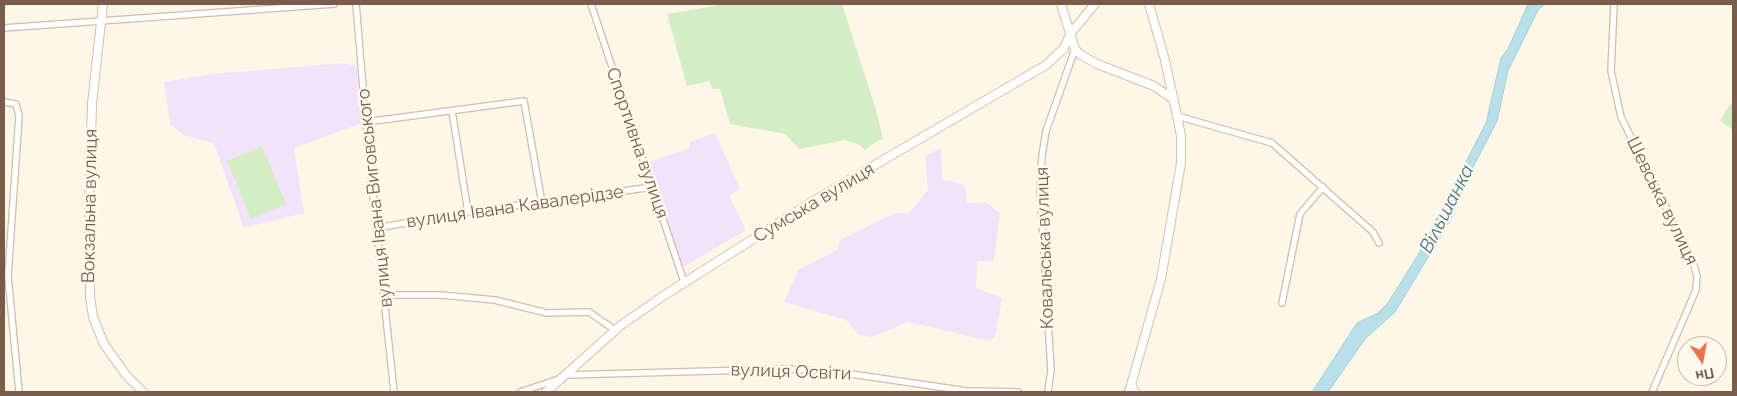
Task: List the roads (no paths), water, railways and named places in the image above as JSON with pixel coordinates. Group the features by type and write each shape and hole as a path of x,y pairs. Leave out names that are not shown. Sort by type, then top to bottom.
{"main road":[{"name":"Вокзальна вулиця","path":"104,4 92,104 89,216 90,297 93,317 104,344 126,375 142,392"},
{"path":"1061,4 1075,49 1097,64 1154,86 1174,99"},
{"name":"Сумська вулиця","path":"546,392 615,330 684,282 815,200 1046,66 1064,48 1070,34 1095,4"},
{"path":"1131,390 1150,322 1170,232 1181,164 1181,136 1174,99 1149,4"}],"street":[{"path":"4,28 334,4"},
{"name":"вулиця Івана Виговського","path":"356,4 366,122 394,392"},
{"name":"Спортивна вулиця","path":"591,4 684,282"},
{"name":"Шевська вулиця","path":"1614,4 1611,72 1620,117 1693,262 1697,276 1696,290 1652,392"},
{"name":"Ковальська вулиця","path":"1048,392 1051,370 1040,188 1042,156 1046,131 1075,49"},
{"path":"366,122 524,101 542,203"},
{"path":"4,102 16,104 19,116 8,276 19,392"},
{"path":"452,111 468,212"},
{"path":"1177,116 1272,143 1373,232 1379,243"},
{"name":"вулиця Івана Кавалерідзе","path":"377,228 468,212 653,187"},
{"path":"1282,303 1300,214 1323,187"},
{"path":"385,295 442,295 495,300 547,313 589,312 615,330"},
{"name":"вулиця Освіти","path":"562,377 788,369 844,373 971,392 1018,392"},
{"name":"Сумська вулиця","path":"520,392 562,377"}],"water":[{"name":"Вільшанка","path":"1528,4 1545,4 1538,10 1508,71 1497,121 1470,173 1451,219 1395,312 1365,339 1328,392 1312,392 1357,323 1378,313 1388,303 1418,255 1486,123 1501,58 1508,49"}]}
